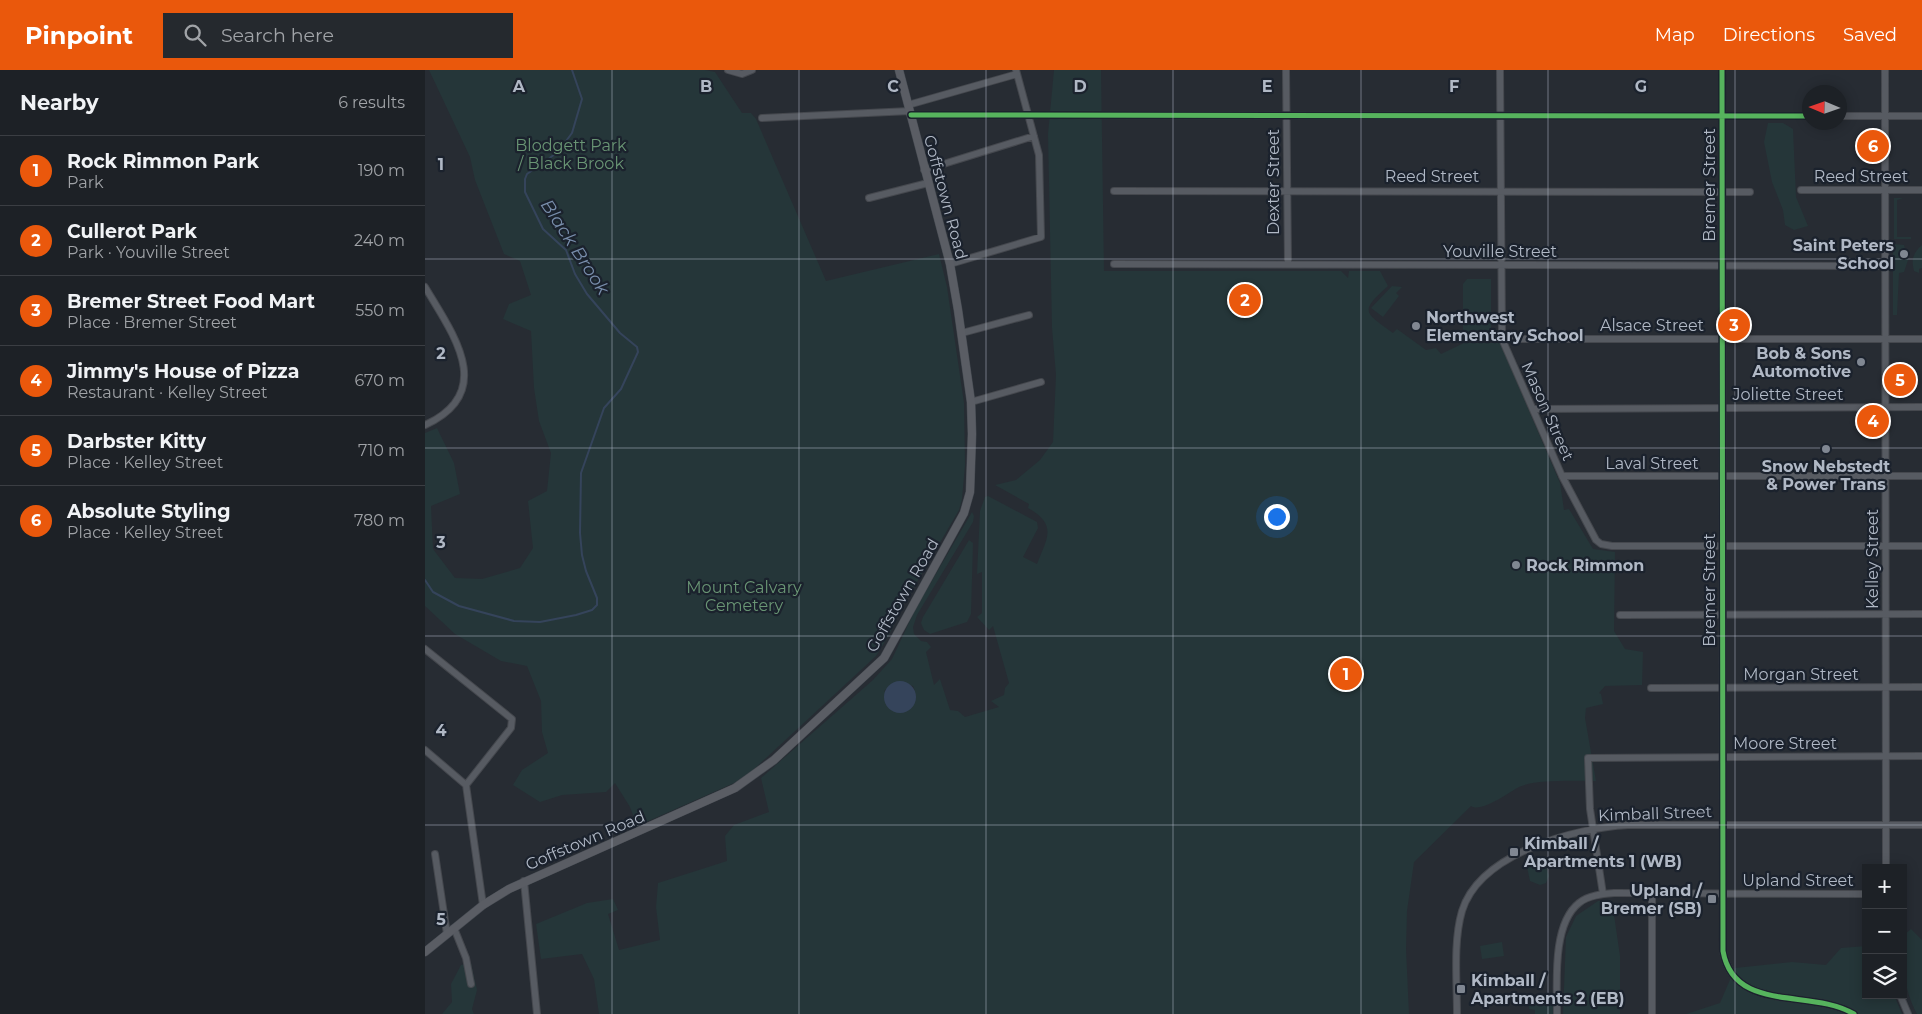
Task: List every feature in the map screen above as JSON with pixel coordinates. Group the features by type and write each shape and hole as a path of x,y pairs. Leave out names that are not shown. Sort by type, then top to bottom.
{"main road":[{"name":"Goffstown Road","path":"425,952 483,905 524,881 735,788 796,743 877,665 895,641 913,603 964,513 971,481 971,402 962,333 950,264 899,70"}],"street":[{"path":"728,70 742,74 751,70"},
{"name":"Dexter Street","path":"1286,70 1288,264"},
{"name":"Mason Street","path":"1500,70 1502,339 1562,476 1579,510 1601,544 1612,546 1722,545"},
{"name":"Bremer Street","path":"1722,70 1721,688 1723,951 1726,964 1738,982 1756,994 1825,1004 1854,1014"},
{"name":"Kelley Street","path":"1885,70 1886,864"},
{"path":"909,110 1017,72 1030,116 1040,162 1041,237 950,264"},
{"path":"762,118 909,110 1030,116 1802,116"},
{"path":"1847,116 1922,116"},
{"path":"924,170 1034,136"},
{"path":"869,198 928,183"},
{"name":"Reed Street","path":"1114,191 1501,190 1750,192"},
{"name":"Reed Street","path":"1801,190 1922,190"},
{"name":"Youville Street","path":"1114,264 1885,266"},
{"path":"425,287 459,345 465,374 462,388 449,410 425,425"},
{"path":"962,333 1029,315"},
{"name":"Alsace Street","path":"1502,339 1922,339"},
{"path":"971,402 1041,382"},
{"name":"Joliette Street","path":"1533,409 1922,407"},
{"name":"Laval Street","path":"1562,476 1922,476"},
{"path":"1722,545 1922,546"},
{"path":"1620,614 1922,614"},
{"path":"425,649 510,716 511,728 466,785"},
{"name":"Morgan Street","path":"1651,688 1922,687"},
{"path":"425,750 466,785 483,905"},
{"name":"Moore Street","path":"1594,828 1587,758 1922,756"},
{"name":"Kimball Street","path":"1457,1014 1459,931 1465,903 1476,885 1491,870 1547,842 1594,828 1628,825 1922,825"},
{"path":"1594,828 1603,894"},
{"path":"435,854 447,934"},
{"path":"524,881 537,1014"},
{"name":"Upland Street","path":"1557,1014 1558,956 1563,927 1570,914 1580,902 1603,894 1862,894"},
{"path":"1652,894 1652,1014"},
{"path":"454,928 466,958 471,984"},
{"path":"1902,999 1908,1014"}],"green space":[{"name":"Mount Calvary Cemetery","path":"429,70 705,70 715,72 742,113 751,113 756,119 826,281 939,254 947,287 964,403 965,465 962,499 959,510 876,656 752,771 734,783 637,826 630,807 615,783 606,792 562,795 540,802 513,785 522,770 548,753 542,732 541,701 527,666 501,661 455,634 425,606 425,433 437,428 454,463 460,494 431,506 433,549 455,578 482,579 520,568 533,548 528,501 547,491 551,453 539,421 534,388 531,331 503,319 509,304 531,295 520,261 504,254 475,180 470,157"},
{"path":"1054,70 1101,70 1104,271 1341,271 1348,278 1349,271 1380,271 1388,286 1372,301 1369,311 1371,316 1393,333 1397,329 1426,350 1436,348 1441,354 1464,343 1500,343 1560,483 1564,510 1569,509 1593,549 1615,552 1614,631 1625,649 1643,652 1642,685 1605,686 1599,693 1601,694 1603,704 1586,708 1585,718 1596,781 1556,781 1526,784 1488,805 1481,807 1471,806 1414,862 1407,911 1406,949 1409,1014 599,1014 594,979 582,954 541,959 536,924 587,903 613,899 618,910 608,914 619,950 660,940 656,907 658,883 727,861 725,836 734,825 769,812 761,778 873,680 892,659 916,608 972,512 974,516 973,522 917,615 913,627 914,634 921,641 927,642 931,647 926,652 934,685 940,679 950,710 958,711 965,717 999,707 991,701 1004,695 1005,688 1009,683 993,626 989,630 977,617 982,613 982,572 977,574 980,511 985,497 988,496 1037,522 1038,528 1023,557 1037,564 1044,547 1047,526 1037,514 1028,508 1029,504 995,485 1016,480 1040,460 1053,442 1056,375 1052,328 1048,134","holes":["898,682 913,686 915,697 911,708 884,691"]},
{"path":"1768,123 1783,123 1793,129 1796,197 1808,226 1794,230 1785,225 1783,210 1772,182 1764,142"},
{"path":"1894,198 1903,198 1897,200 1897,237 1911,237 1911,239 1894,239"},
{"path":"1893,244 1904,245 1908,260 1904,272 1899,273 1897,315 1893,315"},
{"path":"1922,245 1922,268 1919,269 1919,273 1914,271 1913,260"},
{"path":"1467,279 1491,279 1491,334 1463,334 1463,284"},
{"path":"1392,286 1402,287 1396,293 1399,296 1383,317 1371,308"},
{"path":"969,540 973,543 971,614 967,622 930,634 924,630 921,623 923,617"},
{"path":"1540,860 1545,863 1549,876 1546,883 1540,885 1530,881 1527,867 1533,861"},
{"path":"1598,901 1612,901 1620,956 1620,1014 1563,1014 1566,937 1576,916"},
{"path":"1911,929 1922,940 1922,1014 1917,1014 1907,988 1907,932"},
{"path":"1502,942 1504,956 1482,959 1480,946"},
{"path":"1862,946 1862,999 1896,999 1902,1014 1686,1014 1720,1003 1735,968 1792,962 1826,965 1841,948"},
{"path":"471,963 477,990 472,1009 474,1014 442,1014 452,1002 451,984 461,965"},
{"path":"1533,995 1554,996 1555,1014 1535,1014 1535,1010 1529,1009 1530,998"}],"water":[{"path":"900,681 906,682 911,686 915,691 915,703 911,708 906,712 900,713 894,712 889,708 885,703 884,697 885,691 889,686 894,682"}],"waterway":[{"name":"Black Brook","path":"425,580 433,592 459,606 514,621 540,622 576,615 592,610 597,605 597,598 582,555 580,533 581,473 604,408 621,389 638,352 637,347 620,333 587,294 575,274 566,250 543,229 525,192 527,174 558,152 572,133 582,99 572,70"}],"cycle path":[{"path":"1722,70 1723,951 1730,971 1742,984 1758,992 1836,1006 1854,1014"},
{"path":"911,115 1802,116"}],"place":[{"name":"Absolute Styling","path":"1873,146"},
{"name":"Saint Peters School","path":"1904,254"},
{"name":"Cullerot Park","path":"1245,300"},
{"name":"Bremer Street Food Mart","path":"1734,325"},
{"name":"Northwest Elementary School","path":"1416,326"},
{"name":"Bob & Sons Automotive","path":"1861,362"},
{"name":"Darbster Kitty","path":"1900,380"},
{"name":"Jimmy's House of Pizza","path":"1873,421"},
{"name":"Snow Nebstedt & Power Trans","path":"1826,449"},
{"name":"Rock Rimmon","path":"1516,565"},
{"name":"Rock Rimmon Park","path":"1346,674"},
{"name":"Kimball / Apartments 1 (WB)","path":"1514,852"},
{"name":"Upland / Bremer (SB)","path":"1712,899"},
{"name":"Kimball / Apartments 2 (EB)","path":"1461,989"}],"park label":[{"name":"Blodgett Park / Black Brook","path":"571,154"}]}
